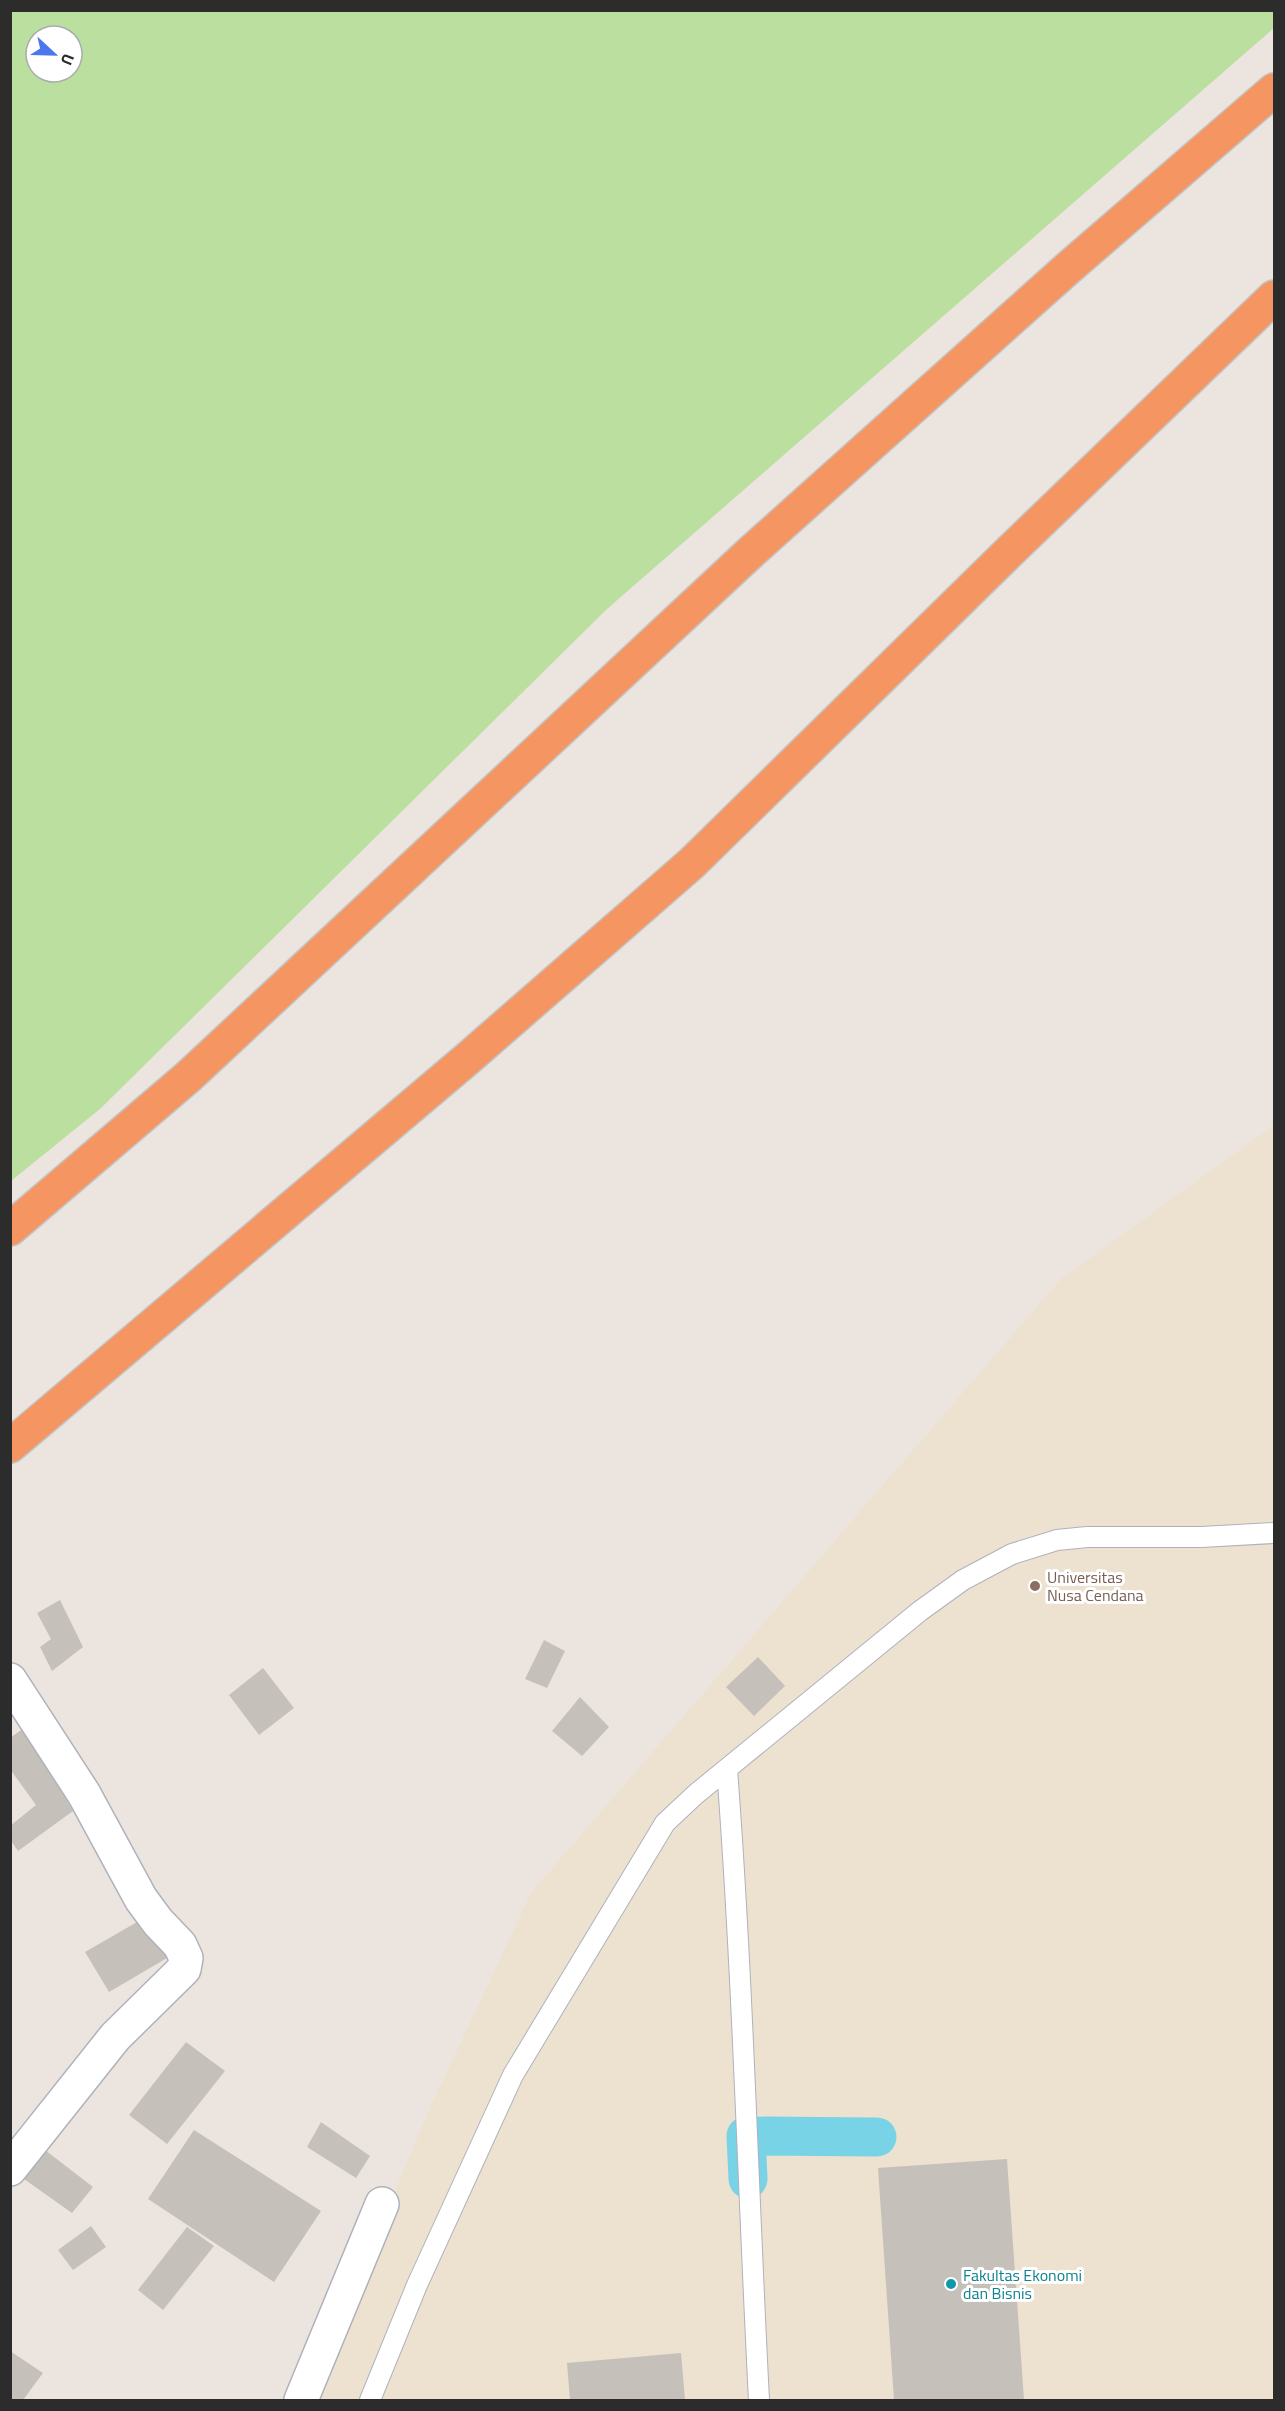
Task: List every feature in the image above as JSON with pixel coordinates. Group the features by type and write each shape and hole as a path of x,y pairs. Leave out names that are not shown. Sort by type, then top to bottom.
{"highway":[{"path":"10,1229 188,1077 751,552 1067,269 1275,90"},
{"path":"10,1446 466,1060 692,863 1015,546 1275,297"}],"street":[{"path":"10,1680 84,1794 141,1899 158,1922 180,1944 186,1958 184,1969 115,2037 10,2169"},
{"path":"301,2400 382,2204"}],"lane":[{"path":"370,2400 417,2285 513,2075 665,1823 727,1769 920,1611 963,1580 1012,1554 1057,1540 1087,1537 1201,1537 1275,1533"},
{"path":"727,1769 742,1996 747,2183 759,2400"}],"shaded area":[{"name":"Universitas Nusa Cendana","path":"1274,1125 1274,2400 307,2400 430,2108 531,1893 1060,1280"}],"green space":[{"path":"11,10 1274,10 1274,28 607,609 100,1109 11,1181"}],"building":[{"path":"60,1600 83,1647 52,1671 40,1647 51,1639 37,1613"},
{"path":"544,1640 565,1651 547,1688 525,1679"},
{"path":"758,1657 785,1686 754,1716 726,1687"},
{"path":"263,1668 294,1708 259,1735 229,1695"},
{"path":"580,1697 609,1727 582,1756 552,1731"},
{"path":"24,1728 73,1811 18,1851 10,1839 10,1826 36,1805 10,1769 10,1738"},
{"path":"144,1918 167,1958 109,1992 85,1952"},
{"path":"186,2042 225,2071 167,2144 129,2115"},
{"path":"321,2122 370,2156 356,2178 307,2147"},
{"path":"194,2130 321,2211 274,2282 148,2199"},
{"path":"45,2150 93,2187 72,2213 24,2179"},
{"name":"Fakultas Ekonomi dan Bisnis","path":"1007,2159 1024,2400 894,2400 878,2168"},
{"path":"91,2226 106,2247 73,2270 58,2250"},
{"path":"187,2227 214,2246 163,2310 138,2290"},
{"path":"10,2351 43,2373 23,2400 10,2400"},
{"path":"681,2353 685,2400 570,2400 567,2363"}],"waterway":[{"path":"748,2179 746,2136 877,2137"}],"place":[{"name":"Universitas Nusa Cendana","path":"1035,1586"},
{"name":"Fakultas Ekonomi dan Bisnis","path":"951,2284"}]}
